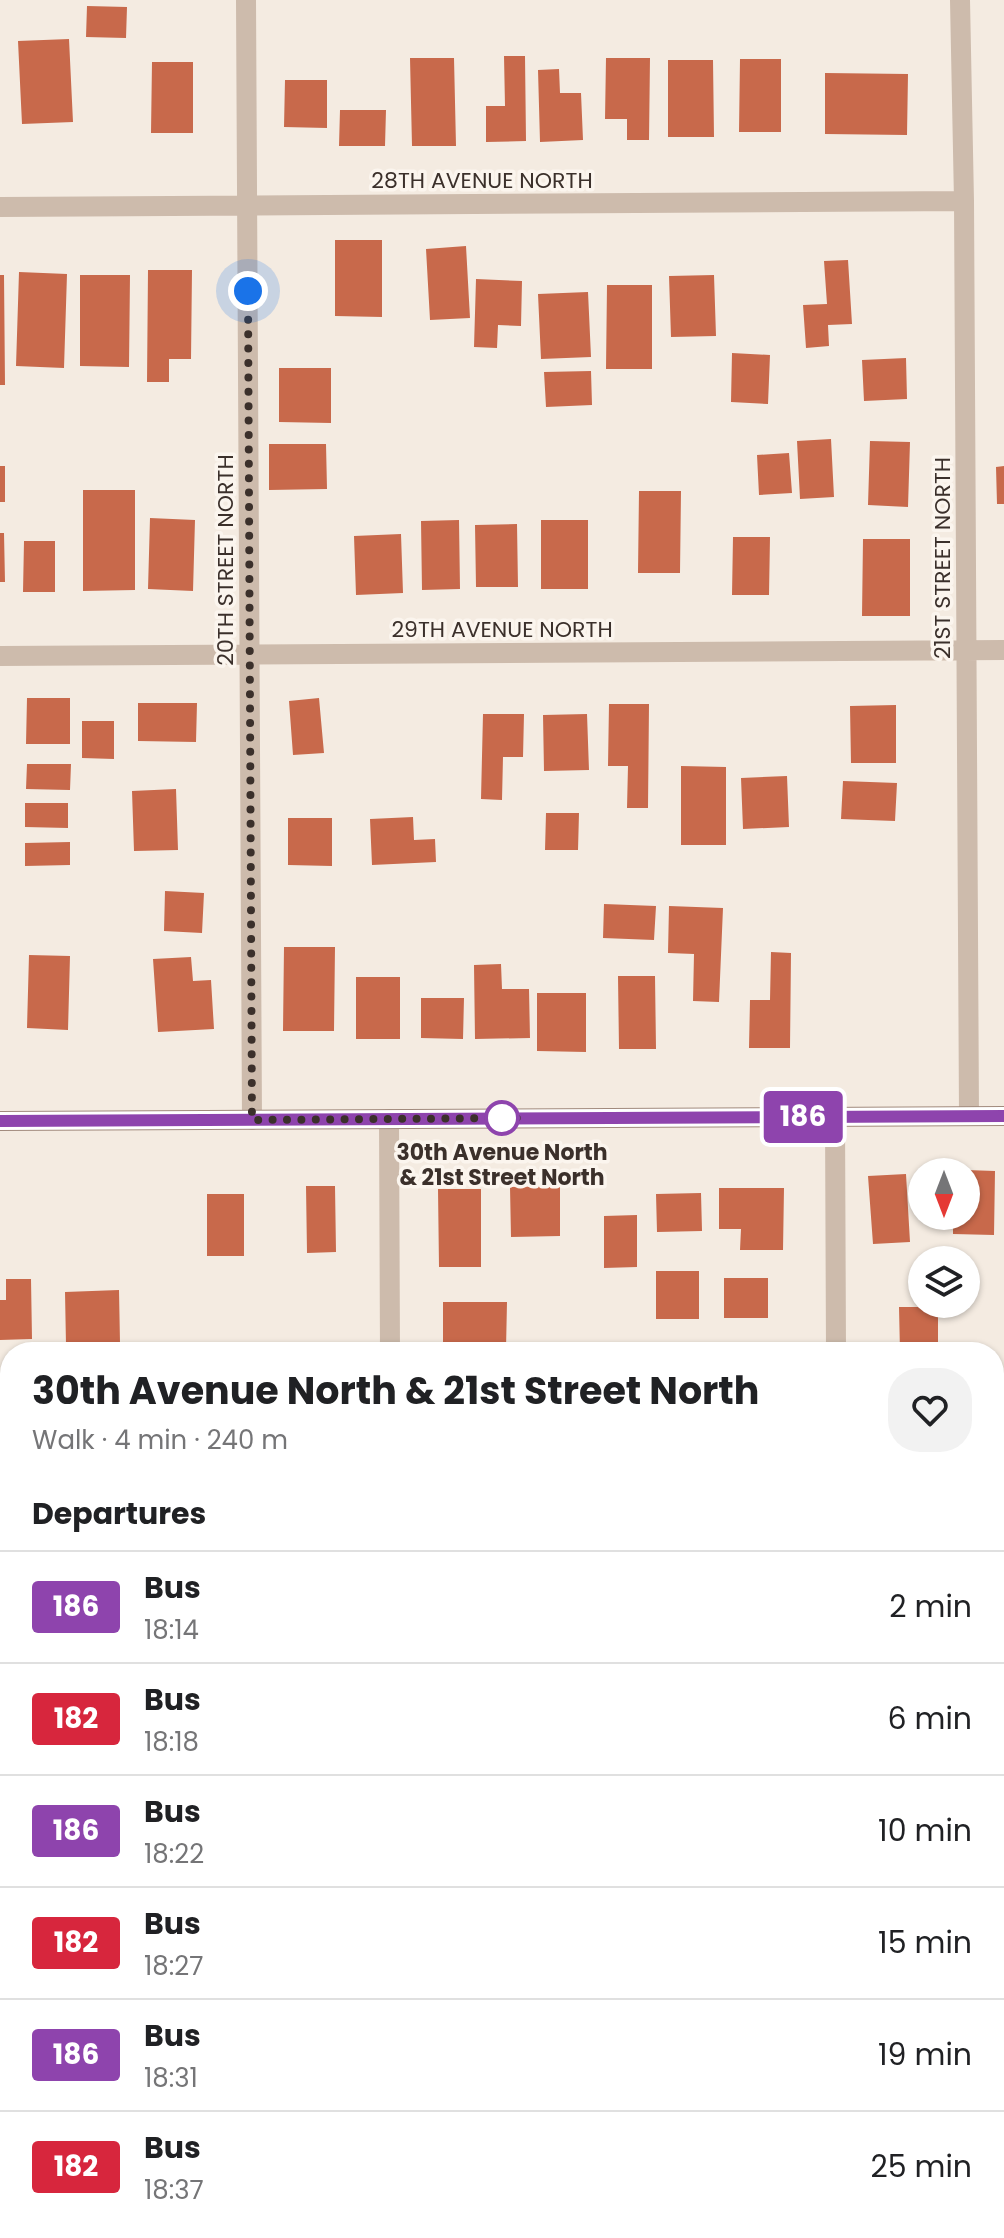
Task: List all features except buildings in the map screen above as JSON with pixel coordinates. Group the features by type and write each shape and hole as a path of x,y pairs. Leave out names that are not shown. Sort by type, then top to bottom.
{"street":[{"name":"20TH STREET NORTH","path":"246,0 252,1120"},
{"name":"21ST STREET NORTH","path":"960,0 969,1116"},
{"name":"28TH AVENUE NORTH","path":"0,207 964,201"},
{"name":"29TH AVENUE NORTH","path":"0,656 1004,650"},
{"path":"835,1116 836,1342"},
{"path":"0,1121 1004,1116"},
{"path":"389,1119 390,1342"}],"bus line":[{"name":"186","path":"0,1121 1004,1116"}],"place":[{"name":"30th Avenue North & 21st Street North","path":"502,1118"}],"route":[{"path":"248,291 252,1120 517,1118 502,1118"}]}
